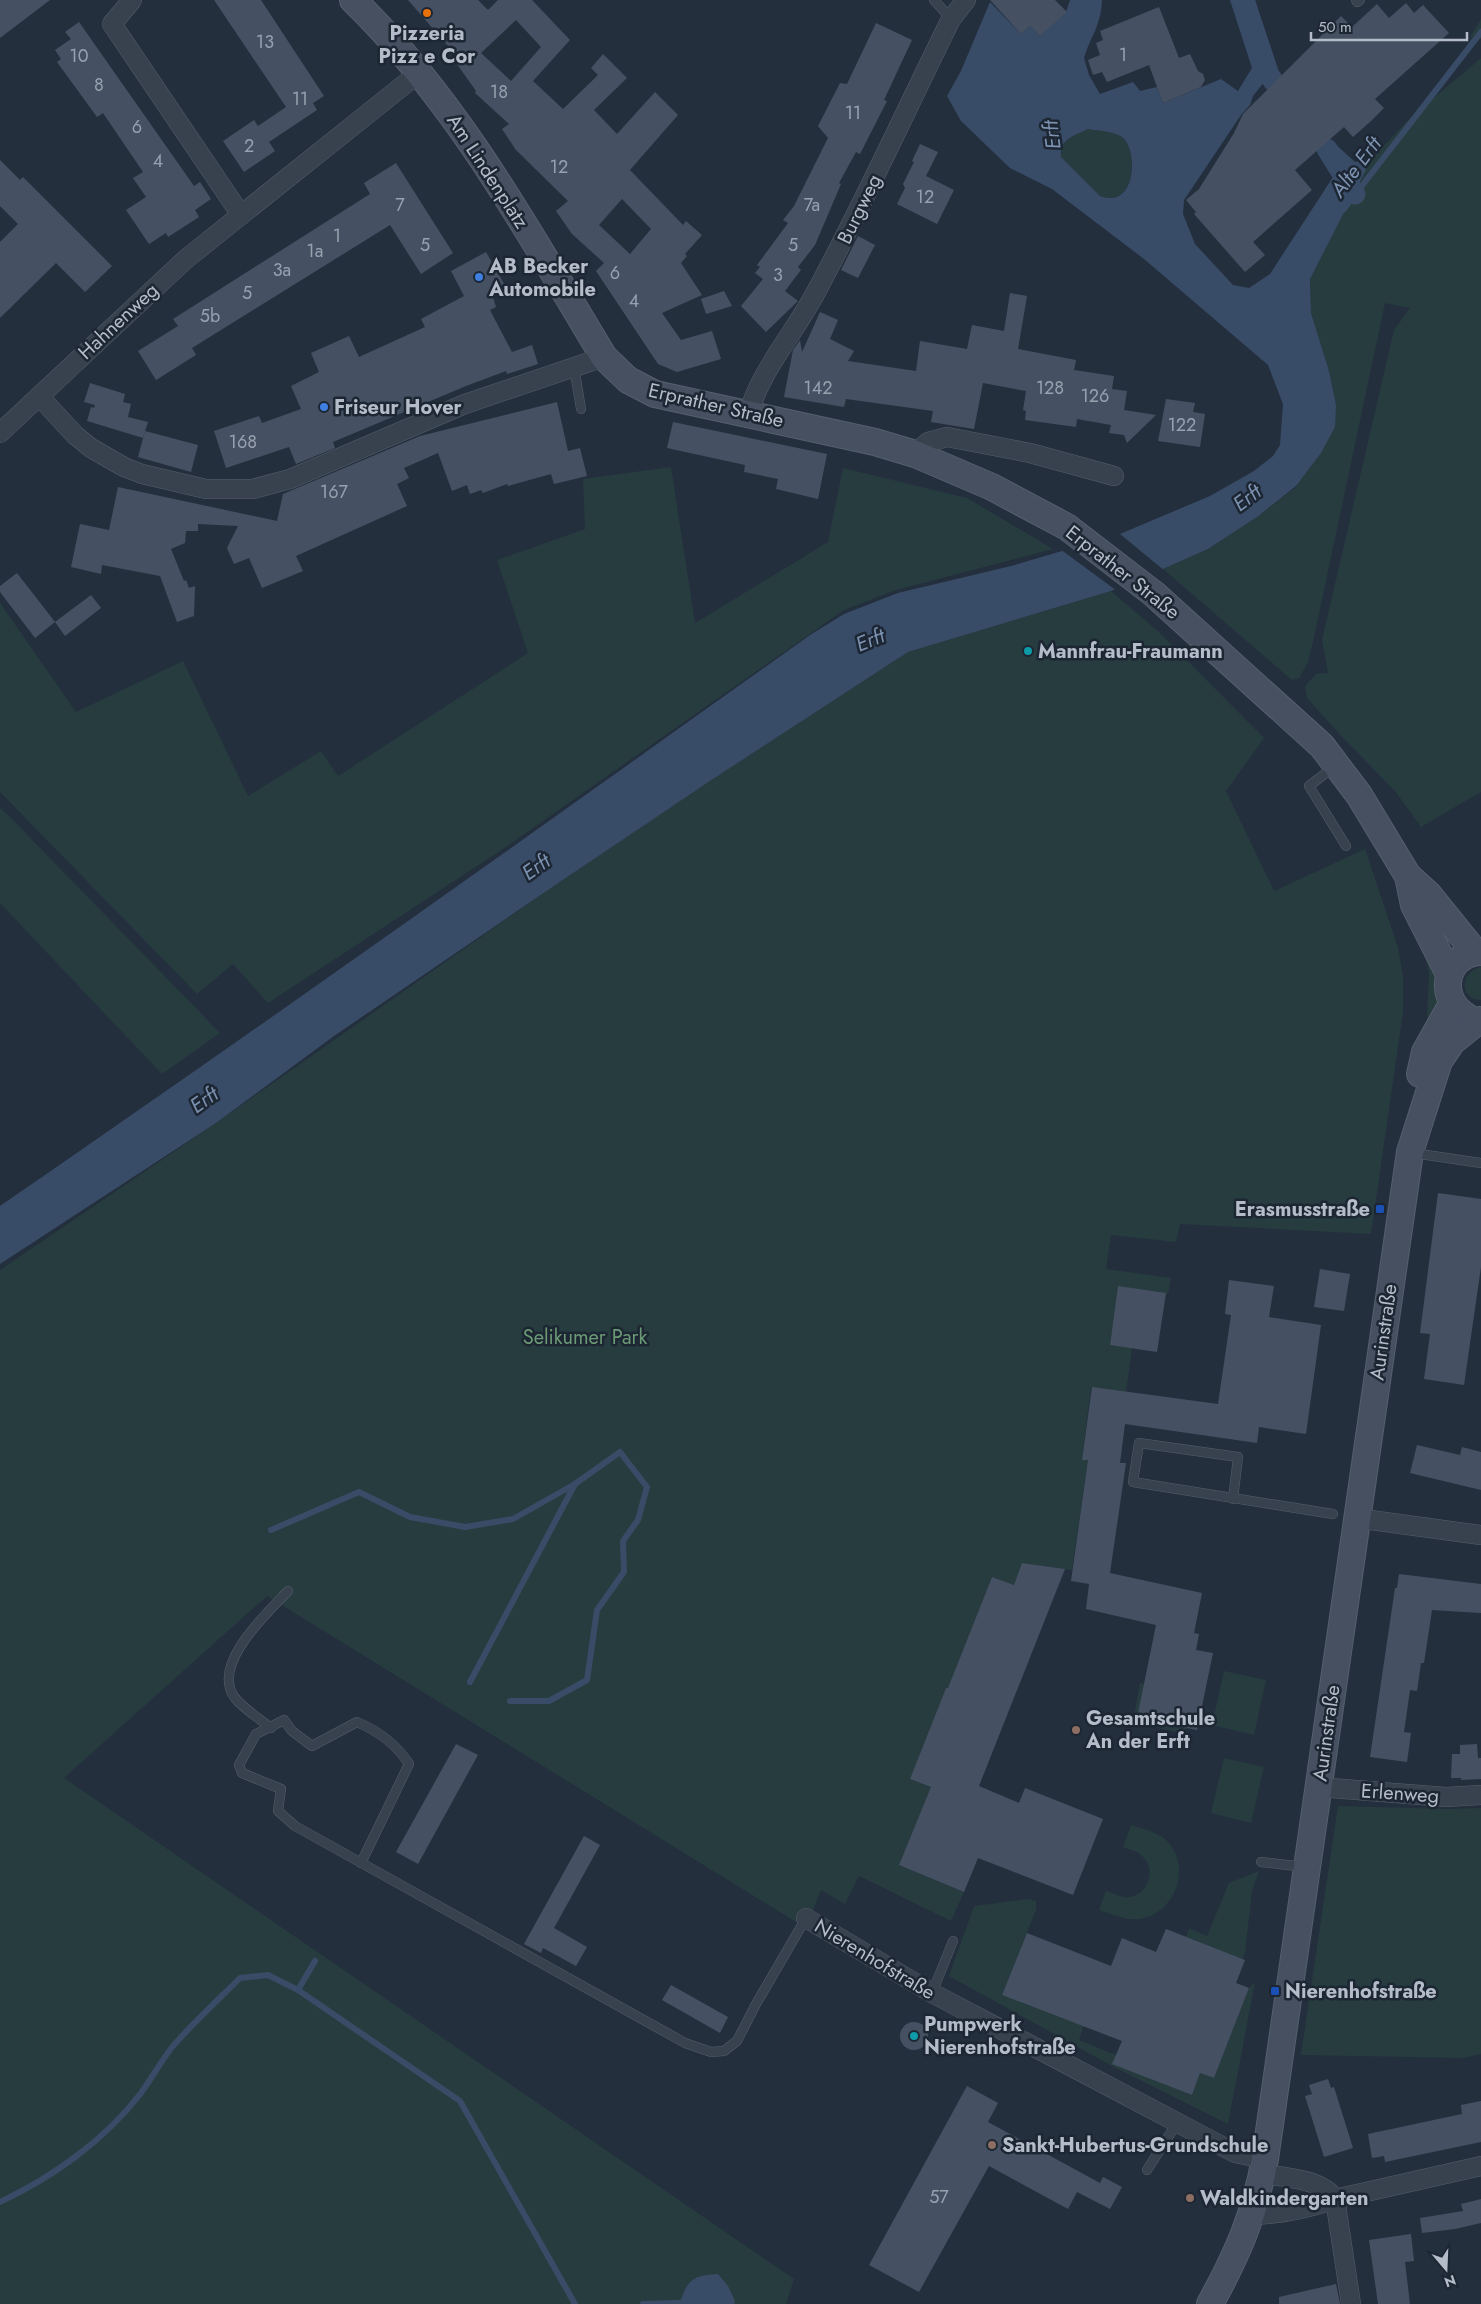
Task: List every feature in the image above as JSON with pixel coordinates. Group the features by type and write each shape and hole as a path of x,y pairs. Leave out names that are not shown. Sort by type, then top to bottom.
{"main road":[{"name":"Am Lindenplatz","path":"353,0 385,31 420,72 461,126 604,357"},
{"name":"Erprather Straße","path":"604,357 628,380 655,394 875,442 915,454 992,487 1067,527 1154,594 1302,727 1337,764 1370,812 1408,876 1429,895 1478,952 1464,956 1455,964 1449,974 1447,984 1452,1004"},
{"name":"Erprather Straße","path":"1408,876 1414,905 1449,974"},
{"path":"1452,1004 1469,1018 1480,1020"},
{"name":"Aurinstraße","path":"1210,2304 1233,2262 1253,2215 1264,2166 1318,1787 1344,1516 1412,1143 1415,1099 1425,1052 1452,1004"},
{"name":"Aurinstraße","path":"1412,1143 1438,1061 1452,1042 1480,1020"}],"street":[{"path":"132,0 112,24 241,214"},
{"name":"Burgweg","path":"748,415 762,377 804,316 838,252 951,19 966,0"},
{"name":"Hahnenweg","path":"0,433 186,258 420,72"},
{"path":"39,396 75,435 91,448 124,467 142,474 206,489 236,490 262,487 290,480 464,404 604,357"},
{"path":"915,454 928,442 947,437 1030,453 1114,476"},
{"path":"1344,1516 1481,1535"},
{"name":"Erlenweg","path":"1318,1787 1446,1796 1481,1795"},
{"name":"Nierenhofstraße","path":"806,1918 932,1993 1235,2154 1293,2179 1329,2190 1334,2199"},
{"path":"1253,2215 1280,2214 1314,2207 1334,2199 1481,2166"},
{"path":"1334,2199 1351,2304"}],"lane":[{"path":"934,0 951,19"},
{"path":"1356,0 1357,2 1360,0"},
{"path":"574,367 581,409"},
{"path":"1337,764 1308,786 1346,846"},
{"path":"1412,1143 1481,1163"},
{"path":"1233,1498 1238,1457 1139,1443 1132,1482 1344,1516"},
{"path":"271,1728 235,1698 229,1683 233,1658 252,1630 288,1591"},
{"path":"361,1863 409,1764 402,1754 374,1729 357,1722 312,1746 292,1731 284,1720 256,1734 239,1765 242,1773 281,1789 278,1811 295,1826 361,1863 685,2043 711,2052 724,2051 738,2041 756,2004 806,1918"},
{"path":"1261,1862 1307,1868"},
{"path":"932,1993 953,1941"},
{"path":"1147,2170 1177,2123"}],"green space":[{"path":"1481,19 1481,39 1469,38"},
{"path":"1481,58 1481,792 1421,827 1395,791 1307,698 1305,686 1316,674 1328,673 1322,640 1394,330 1410,308 1385,303 1313,642 1308,662 1299,678 1292,680 1163,569 1208,549 1257,517 1296,487 1336,405 1329,371 1311,313 1310,279 1372,158 1410,118"},
{"path":"1088,129 1118,135 1127,144 1131,154 1131,177 1121,195 1112,198 1100,196 1061,157 1062,146 1065,142"},
{"path":"671,467 695,623 828,542 843,468 967,498 1053,549 896,590 844,610 500,851 268,1003 233,964 197,994 0,792 0,603 76,712 183,661 248,796 321,751 338,776 528,653 497,560 585,529 583,479"},
{"name":"Selikumer Park","path":"1111,591 1159,632 1264,738 1226,791 1274,891 1365,849 1398,948 1403,976 1403,1012 1371,1234 1180,1224 1176,1242 1111,1235 1106,1269 1171,1278 1168,1294 1118,1287 1110,1345 1132,1348 1126,1392 1091,1387 1082,1459 1088,1460 1072,1570 1023,1563 1014,1585 992,1577 956,1668 954,1691 946,1688 910,1779 933,1788 926,1800 899,1865 964,1892 951,1921 859,1876 845,1904 821,1890 806,1928 267,1596 64,1778 794,2279 786,2304 0,2304 0,1270 216,1123 545,892 710,781 908,652"},
{"path":"0,808 220,1033 162,1074 0,903"},
{"path":"1424,951 1437,967 1437,1007 1430,1021 1427,1020 1429,973"},
{"path":"1481,967 1481,1000 1469,996 1465,985 1469,974"},
{"path":"1224,1671 1266,1680 1254,1735 1212,1725"},
{"path":"1140,1683 1144,1684 1138,1718 1187,1728 1185,1734 1133,1722"},
{"path":"1224,1758 1264,1767 1251,1823 1211,1813"},
{"path":"1338,1806 1481,1808 1481,2054 1464,2058 1301,2055"},
{"path":"1131,1825 1152,1832 1166,1840 1176,1854 1179,1865 1176,1889 1170,1899 1152,1915 1140,1919 1124,1918 1099,1910 1106,1891 1129,1897 1141,1892 1148,1882 1150,1876 1148,1863 1137,1852 1123,1847"},
{"path":"1259,1871 1252,1891 1245,1953 1242,1959 1186,1937 1189,1928 1207,1936 1229,1883"},
{"path":"1027,1899 1036,1901 1036,1910 1002,1995 1084,2026 1079,2040 1116,2055 1113,2064 1192,2095 1200,2073 1214,2078 1249,1988 1255,1982 1228,2124 1112,2066 949,1976 974,1906"}],"water":[{"name":"Erft","path":"1070,0 1102,0 1098,24 1084,58 1089,75 1100,94 1133,82 1140,91 1157,87 1163,103 1221,79 1238,91 1252,68 1230,0 1255,0 1276,67 1253,96 1250,105 1241,115 1184,200 1183,214 1195,244 1233,285 1249,288 1270,274 1333,177 1321,154 1334,143 1355,162 1372,158 1310,279 1311,313 1329,371 1336,405 1335,427 1321,453 1296,486 1257,517 1208,549 1163,569 1111,591 908,652 710,781 545,892 334,1036 216,1123 0,1264 0,1206 305,994 810,635 844,614 898,593 1011,566 1120,534 1210,496 1254,471 1273,456 1280,445 1283,404 1268,365 1144,259 1052,189 1010,168 961,121 947,96 961,71 990,2 1021,34 1030,26 1040,36 1066,12","holes":["1088,129 1118,135 1127,144 1131,154 1131,177 1121,195 1112,198 1100,196 1061,157 1062,146 1065,142"]},
{"path":"718,2274 728,2286 735,2301 734,2304 680,2304 685,2289 692,2280"}],"pier":[{"path":"1117,532 1165,571 1117,591 1060,549"}],"building":[{"path":"0,0 50,0 0,38"},
{"path":"214,0 261,0 324,96 313,103 317,110 269,142 275,151 244,172 223,141 254,120 258,126 286,107"},
{"path":"408,0 478,0 488,10 498,0 532,0 570,40 533,81 563,109 598,75 591,68 603,54 627,78 594,110 617,134 655,92 678,115 630,170 683,225 686,221 702,235 685,254 687,256 681,263 702,295 662,313 681,340 712,331 721,359 677,372 658,364 596,271 604,263 572,234 556,211 568,201 516,150 502,129 509,124 475,93 476,91 452,57 455,54","holes":["516,20 541,47 511,81 481,53","622,199 651,229 630,254 599,225"]},
{"path":"990,0 1055,0 1067,12 1040,36 1030,26 1021,34"},
{"path":"1406,3 1414,13 1423,5 1449,33 1375,99 1384,108 1371,121 1353,137 1344,127 1295,170 1312,190 1253,242 1265,255 1245,272 1194,214 1196,212 1186,200 1199,189 1234,133 1243,114 1341,16 1352,27 1377,4 1389,18"},
{"path":"1159,7 1179,58 1190,54 1198,71 1203,74 1205,80 1201,87 1163,103 1149,65 1107,82 1102,72 1093,75 1088,60 1100,55 1096,43 1103,40 1100,31"},
{"path":"79,22 194,186 200,182 211,199 195,210 199,217 168,237 166,233 149,244 126,210 146,197 133,178 143,172 103,113 97,117 57,62 61,59 55,50 71,39 65,32"},
{"path":"876,23 912,40 884,100 887,101 860,154 856,152 839,183 841,184 815,245 798,267 801,270 785,291 798,301 766,332 741,306 763,279 755,273 760,267 757,265 788,223 783,220 794,206 828,138 818,126 840,83 847,84"},
{"path":"920,144 938,152 926,176 954,190 937,224 897,204 905,188 903,184 914,162 912,161"},
{"path":"0,160 20,180 23,177 112,266 85,292 56,263 0,318 0,242 18,224 0,206"},
{"path":"396,163 453,253 421,274 390,225 192,348 196,355 156,380 138,351 178,326 173,319 370,194 364,183"},
{"path":"858,236 875,245 858,278 841,270"},
{"path":"486,252 507,289 493,297 496,307 490,310 512,352 532,345 538,364 507,374 506,371 466,386 333,442 335,448 296,464 289,447 226,468 214,431 259,416 262,423 301,409 291,386 319,372 311,353 349,336 359,357 425,327 421,319 464,296 451,271"},
{"path":"724,291 732,306 706,314 701,299"},
{"path":"1010,293 1027,296 1018,349 1076,360 1074,370 1114,376 1112,389 1127,391 1124,410 1156,415 1127,443 1124,435 1109,433 1111,425 1077,419 1076,427 1025,420 1026,411 1023,410 1026,391 983,383 974,429 931,422 933,411 846,399 844,407 784,397 793,350 800,340 802,352 820,312 838,320 830,339 854,351 848,361 916,371 920,341 967,349 972,325 1004,331"},
{"path":"90,383 125,394 123,402 131,404 128,417 148,422 143,438 87,421 91,407 94,408 95,405 84,402"},
{"path":"1166,399 1195,403 1193,412 1205,414 1200,447 1158,441"},
{"path":"557,402 568,451 580,448 587,476 554,484 551,474 508,486 507,484 483,493 481,490 470,494 467,485 452,491 438,453 404,468 409,478 397,484 407,506 296,556 303,571 262,588 249,558 234,564 227,548 238,526 198,524 198,531 186,531 185,543 171,549 184,581 186,580 189,588 195,586 194,616 177,622 160,576 102,565 101,574 71,567 80,524 109,530 118,487 277,521 283,494 420,436"},
{"path":"673,422 827,454 818,499 776,489 778,479 744,472 745,465 667,448"},
{"path":"145,431 198,445 191,472 138,457"},
{"path":"17,573 55,622 35,638 0,592 0,586"},
{"path":"91,595 101,608 65,636 55,622"},
{"path":"1438,1193 1481,1199 1481,1267 1464,1385 1424,1379 1430,1334 1420,1333"},
{"path":"1320,1269 1350,1274 1344,1311 1314,1307"},
{"path":"1229,1280 1274,1286 1269,1317 1321,1325 1306,1434 1259,1427 1257,1443 1125,1424 1120,1463 1126,1463 1110,1573 1202,1593 1194,1633 1199,1634 1196,1650 1213,1653 1197,1730 1137,1718 1156,1625 1086,1609 1089,1584 1071,1581 1088,1460 1082,1460 1092,1387 1218,1404 1231,1315 1225,1314"},
{"path":"1118,1286 1166,1293 1157,1352 1110,1345"},
{"path":"1417,1445 1460,1455 1462,1447 1481,1452 1481,1490 1410,1473"},
{"path":"1022,1563 1065,1569 979,1786 1019,1803 1025,1788 1103,1819 1073,1895 978,1858 964,1892 899,1865 931,1787 910,1779 946,1688 948,1688 992,1577 1014,1585"},
{"path":"1399,1574 1481,1584 1481,1613 1432,1610 1424,1663 1421,1663 1417,1691 1410,1690 1404,1732 1411,1733 1407,1762 1370,1757 1395,1588 1397,1588"},
{"path":"456,1744 478,1755 418,1864 396,1852"},
{"path":"1477,1744 1478,1758 1481,1758 1481,1779 1461,1780 1461,1778 1451,1778 1452,1754 1460,1754 1460,1745"},
{"path":"584,1836 600,1845 554,1928 587,1947 576,1966 543,1948 541,1953 524,1944"},
{"path":"1166,1929 1245,1960 1236,1983 1249,1988 1214,2078 1200,2073 1192,2095 1112,2064 1122,2041 1002,1995 1027,1933 1111,1966 1122,1938 1156,1952"},
{"path":"671,1985 728,2017 720,2033 662,2000"},
{"name":"Pumpwerk Nierenhofstraße","path":"914,2022 924,2026 928,2036 924,2046 914,2050 904,2046 900,2036 904,2026"},
{"path":"1328,2079 1331,2088 1334,2087 1353,2148 1324,2157 1305,2096 1312,2094 1309,2085"},
{"path":"967,2086 998,2103 988,2122 1100,2183 1103,2177 1122,2187 1110,2209 1077,2192 1068,2209 989,2166 919,2292 869,2265"},
{"path":"1481,2101 1481,2142 1385,2162 1384,2156 1372,2158 1368,2134 1462,2114 1461,2105"},
{"path":"1481,2199 1481,2223 1455,2229 1422,2233 1420,2218 1463,2211 1461,2204"},
{"path":"1411,2234 1414,2261 1405,2262 1410,2304 1378,2304 1369,2240"},
{"path":"1336,2284 1340,2304 1279,2304 1279,2297"}],"waterway":[{"path":"1244,0 1269,75 1274,82"},
{"name":"Alte Erft","path":"1344,209 1481,32"},
{"path":"1327,149 1355,194"},
{"path":"470,1682 575,1484 620,1452 647,1487 638,1520 623,1541 624,1572 597,1610 587,1680 549,1701 510,1701"},
{"path":"271,1530 359,1492 410,1517 465,1527 513,1519 575,1484"},
{"path":"298,1990 315,1961"},
{"path":"0,2202 39,2181 95,2142 141,2093 173,2046 240,1978 268,1975 298,1990 460,2101 575,2304"},
{"path":"643,2304 680,2303"}],"place":[{"name":"Pizzeria Pizz e Cor","path":"427,13"},
{"name":"AB Becker Automobile","path":"479,277"},
{"name":"Friseur Hover","path":"324,407"},
{"name":"Mannfrau-Fraumann","path":"1028,651"},
{"name":"Erasmusstraße","path":"1380,1209"},
{"name":"Gesamtschule An der Erft","path":"1076,1730"},
{"name":"Nierenhofstraße","path":"1275,1991"},
{"name":"Pumpwerk Nierenhofstraße","path":"914,2036"},
{"name":"Sankt-Hubertus-Grundschule","path":"992,2145"},
{"name":"Waldkindergarten","path":"1190,2198"}]}
